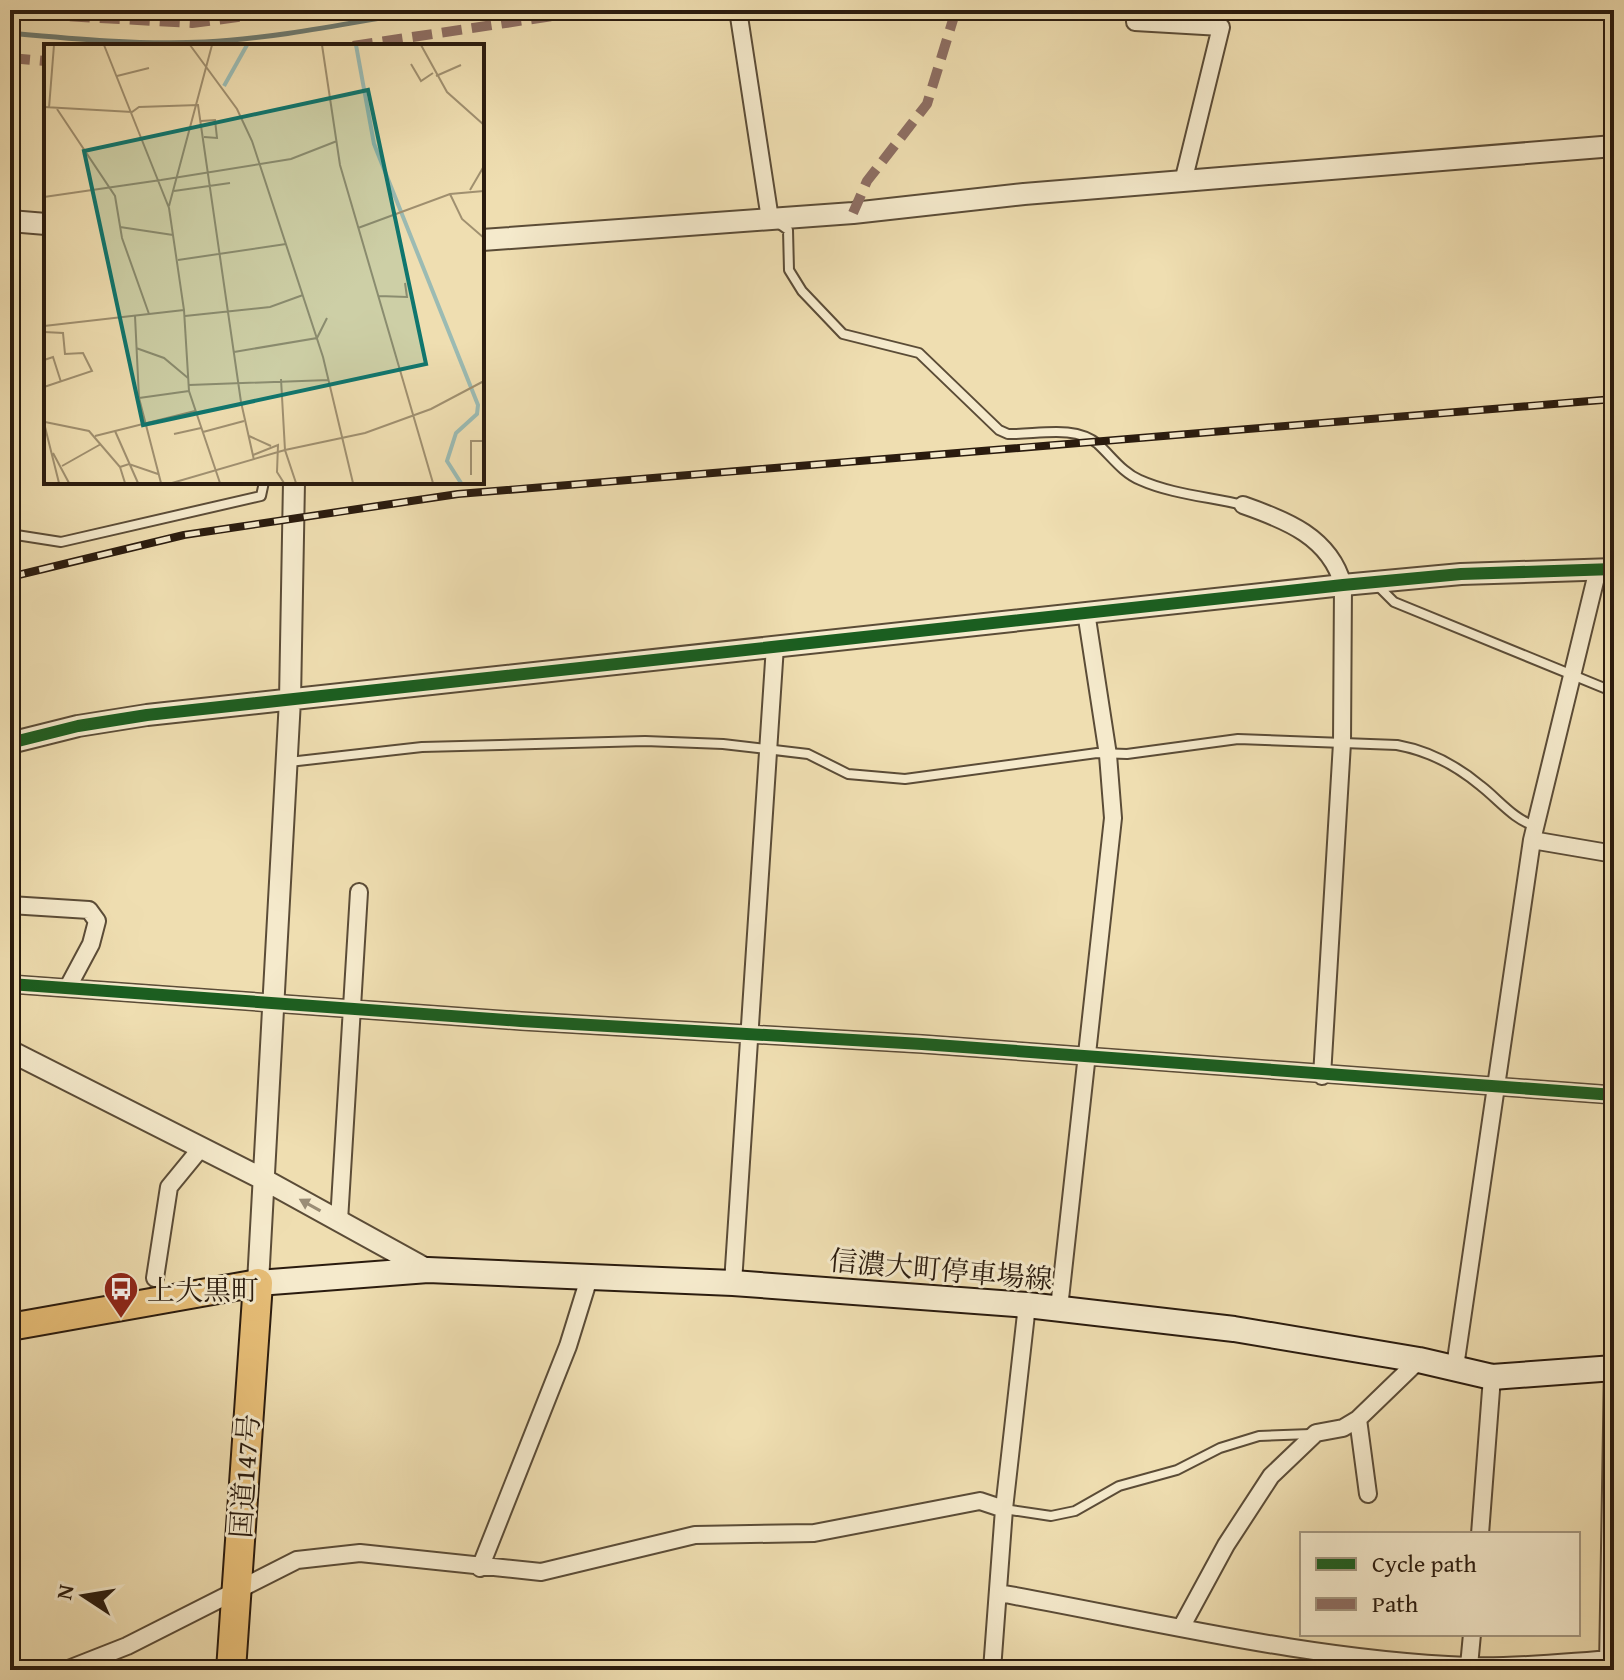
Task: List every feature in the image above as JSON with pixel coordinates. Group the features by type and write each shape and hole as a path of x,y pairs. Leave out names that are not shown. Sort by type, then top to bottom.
{"highway":[{"name":"国道147号","path":"231,1670 258,1283"}],"main road":[{"name":"信濃大町停車場線","path":"258,1283 428,1270 733,1283 1027,1305 1234,1329 1419,1360 1492,1377 1613,1368"},
{"path":"10,1327 258,1283"}],"street":[{"path":"738,10 770,219"},
{"path":"1135,22 1221,27 1183,182"},
{"path":"484,240 770,219 1614,146"},
{"path":"10,221 44,224"},
{"path":"258,1283 290,700 294,484"},
{"path":"1243,505 1279,518 1326,548 1337,565 1343,585 1342,743 1322,1076"},
{"path":"10,743 78,726 147,715 1086,612 1461,574 1606,569 1573,675 1534,833 1455,1367"},
{"path":"1059,1308 1090,1056 1113,818 1108,755 1086,612"},
{"path":"733,1283 775,646"},
{"path":"1534,833 1614,854"},
{"path":"339,1221 359,892"},
{"path":"10,905 89,910 97,921 91,944 68,987"},
{"path":"10,984 521,1021 1090,1056 1322,1076 1614,1095"},
{"path":"10,1051 263,1179 428,1270"},
{"path":"155,1278 169,1187 201,1148"},
{"path":"480,1568 568,1346 590,1275"},
{"path":"992,1670 1004,1509 1027,1305"},
{"path":"1182,1626 1226,1545 1271,1476 1316,1433 1343,1428 1358,1419 1419,1360"},
{"path":"999,1593 1182,1626 1270,1646 1469,1666 1610,1663 1613,1368"},
{"path":"1480,1532 1492,1377"},
{"path":"1358,1419 1368,1494"},
{"path":"66,1670 127,1646 297,1560 323,1555 360,1553 541,1572 695,1535 814,1533 980,1501 1004,1509"},
{"path":"1469,1666 1472,1636"}],"lane":[{"path":"770,219 788,230 789,270 802,291 843,334 919,353 999,430 1008,434 1071,432 1095,442 1124,471 1141,481 1243,505"},
{"path":"10,534 61,542 261,496 264,484"},
{"path":"1374,582 1394,602 1614,692"},
{"path":"287,762 422,747 645,741 723,744 769,752 808,754 848,774 905,779 1097,753 1108,755 1238,739 1397,745 1423,750 1478,783 1534,833"},
{"path":"1004,1509 1051,1516 1075,1511 1119,1486 1177,1470 1220,1448 1259,1436 1316,1433"}],"waterway":[{"path":"10,33 131,42 205,42 289,33 428,10"}],"railway":[{"path":"10,577 184,535 458,494 1614,399"}],"marked path":[{"path":"10,13 192,23 292,10"},
{"path":"366,44 592,10"},
{"path":"853,213 867,181 927,104 956,10"},
{"path":"10,58 44,61"}],"cycle path":[{"path":"10,743 78,726 147,715 1343,585 1461,574 1614,569"},
{"path":"10,984 521,1021 922,1044 1614,1095"}],"place":[{"name":"上大黒町","path":"121,1320"}]}
